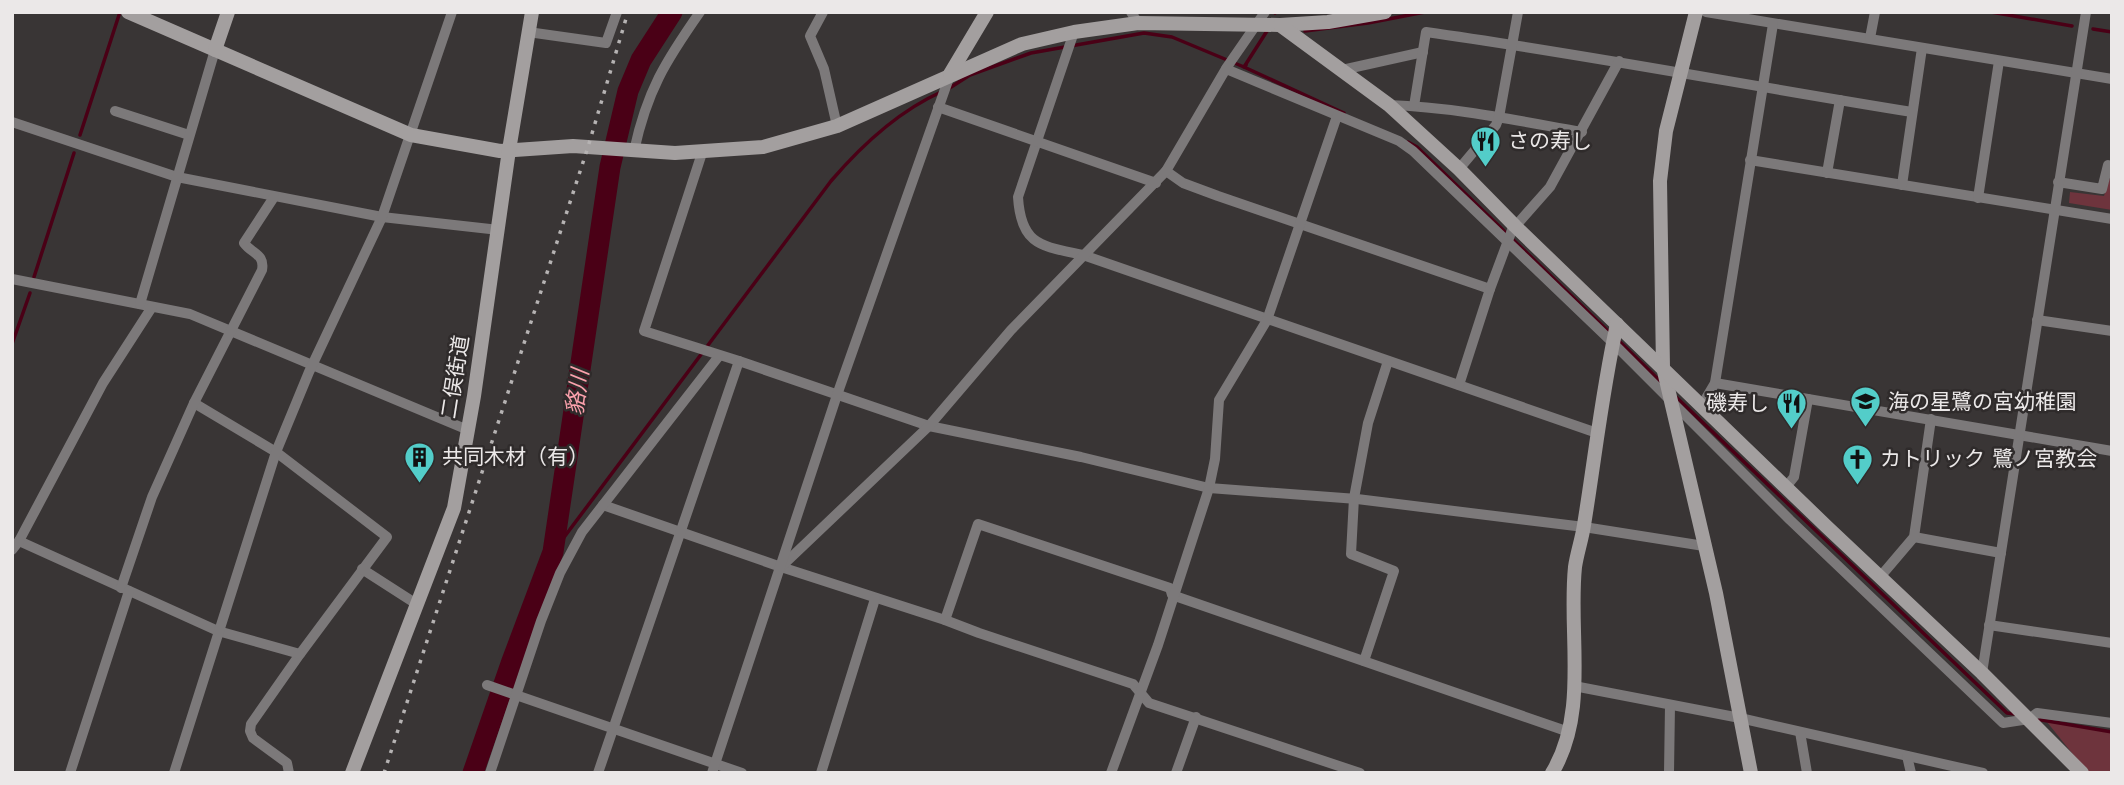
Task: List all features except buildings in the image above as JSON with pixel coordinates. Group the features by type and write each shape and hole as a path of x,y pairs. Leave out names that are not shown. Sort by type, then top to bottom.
{"street":[{"path":"128,12 411,135 500,151 557,146 702,153 764,147 837,126 1021,44 1072,36 1135,17 1262,18 1328,22 1385,12"},
{"path":"140,304 228,12"},
{"path":"174,773 276,452 382,217 452,12"},
{"name":"二俣街道","path":"352,773 454,508 532,12"},
{"path":"528,33 606,43 617,12"},
{"path":"629,151 650,92 668,59 700,12"},
{"path":"822,12 810,36 824,69 837,126"},
{"path":"713,768 837,395 949,78 987,12"},
{"path":"1459,169 1496,125 1518,12"},
{"path":"1696,12 1667,131 1660,181 1664,372 1716,593 1751,773"},
{"path":"1706,12 2112,79"},
{"path":"1870,38 1875,12"},
{"path":"1982,673 2086,12"},
{"path":"780,567 929,426 1011,330 1156,183 1166,171 1226,68 1262,18"},
{"path":"1279,20 1389,105 1459,169 1510,235"},
{"path":"1702,405 1715,383 1773,24"},
{"path":"1414,106 1426,32 1619,61 1912,112"},
{"path":"1072,36 1018,197 1018,213 1026,233 1035,241 1083,255 1597,433"},
{"path":"1902,185 1922,48"},
{"path":"1342,71 1423,52"},
{"path":"1459,385 1510,235 1550,187 1619,61"},
{"path":"1978,198 1998,61"},
{"path":"1226,68 1399,141 1413,151 1510,235 1615,334 1702,405 2030,718 2082,773"},
{"path":"1827,173 1840,100"},
{"path":"940,103 1156,183"},
{"path":"1389,105 1499,117 1582,132"},
{"path":"115,111 189,135"},
{"path":"1111,773 1158,645 1172,595 1209,488 1215,458 1219,400 1267,320 1337,116"},
{"path":"12,122 177,177 382,217 499,230"},
{"path":"702,153 644,331 929,426 1068,454 1209,488 1354,498 1584,527 1704,546"},
{"path":"1750,160 2112,219"},
{"path":"2058,182 2102,189 2108,165 2112,166"},
{"path":"1166,171 1183,183 1490,289"},
{"path":"69,773 152,497 194,403 262,266 260,256 244,245 244,241 274,197"},
{"path":"12,279 190,314 468,430"},
{"path":"152,307 103,383 14,548 125,590 218,631 300,654"},
{"path":"2037,320 2112,331"},
{"path":"1615,334 1671,399 1864,592 2003,723 2030,718 2112,723"},
{"path":"1552,773 1569,732 1574,686 1575,568 1615,334"},
{"path":"490,773 560,573 582,532 716,355"},
{"path":"598,773 738,361"},
{"path":"1364,661 1394,570 1351,554 1354,498 1368,423 1388,361"},
{"path":"1715,383 2112,451"},
{"path":"1786,487 1794,477 1808,399"},
{"path":"194,403 276,452 387,537 251,724 253,738 287,763 289,773"},
{"path":"1880,577 1914,537 1931,419"},
{"path":"603,505 780,567 875,599 881,598 1133,684 1149,703 1195,717 1333,769 1360,773"},
{"path":"945,620 978,524 1170,588 1172,595"},
{"path":"1914,537 2001,552"},
{"path":"362,569 418,605"},
{"path":"1172,595 1569,732"},
{"path":"821,773 875,599"},
{"path":"1989,625 2112,643"},
{"path":"487,685 613,728 713,768 742,773"},
{"path":"1574,686 1740,718 1983,773"},
{"path":"1669,773 1670,705"},
{"path":"1176,773 1195,717"},
{"path":"1800,732 1807,773"},
{"path":"1908,756 1911,773"}],"shaded area":[{"path":"2112,171 2112,210 2069,203 2070,192 2104,196"},
{"path":"2047,722 2112,731 2112,773 2088,773"}],"waterway":[{"name":"貉川","path":"473,773 553,552 610,167 628,91 641,60 672,12"},
{"path":"1305,31 1425,12"},
{"path":"1991,12 2072,26"},
{"path":"80,135 119,15"},
{"path":"2093,29 2112,32"},
{"path":"1267,31 1244,67 1344,113"},
{"path":"948,89 970,75 1031,53 1144,33 1172,37 1244,67 1246,65"},
{"path":"553,552 831,181 882,130 910,109 941,92"},
{"path":"1408,142 1417,147 1611,334"},
{"path":"34,277 74,153"},
{"path":"12,344 30,293"},
{"path":"1619,341 1661,382"},
{"path":"1676,397 2007,713 2015,714"},
{"path":"2036,719 2112,732"}],"railway":[{"path":"384,773 588,147 628,12"}],"place":[{"name":"さの寿し","path":"1485,168"},
{"name":"海の星鷺の宮幼稚園","path":"1865,429"},
{"name":"磯寿し","path":"1792,430"},
{"name":"共同木材（有）","path":"419,484"},
{"name":"カトリック 鷺ノ宮教会","path":"1857,486"}]}
